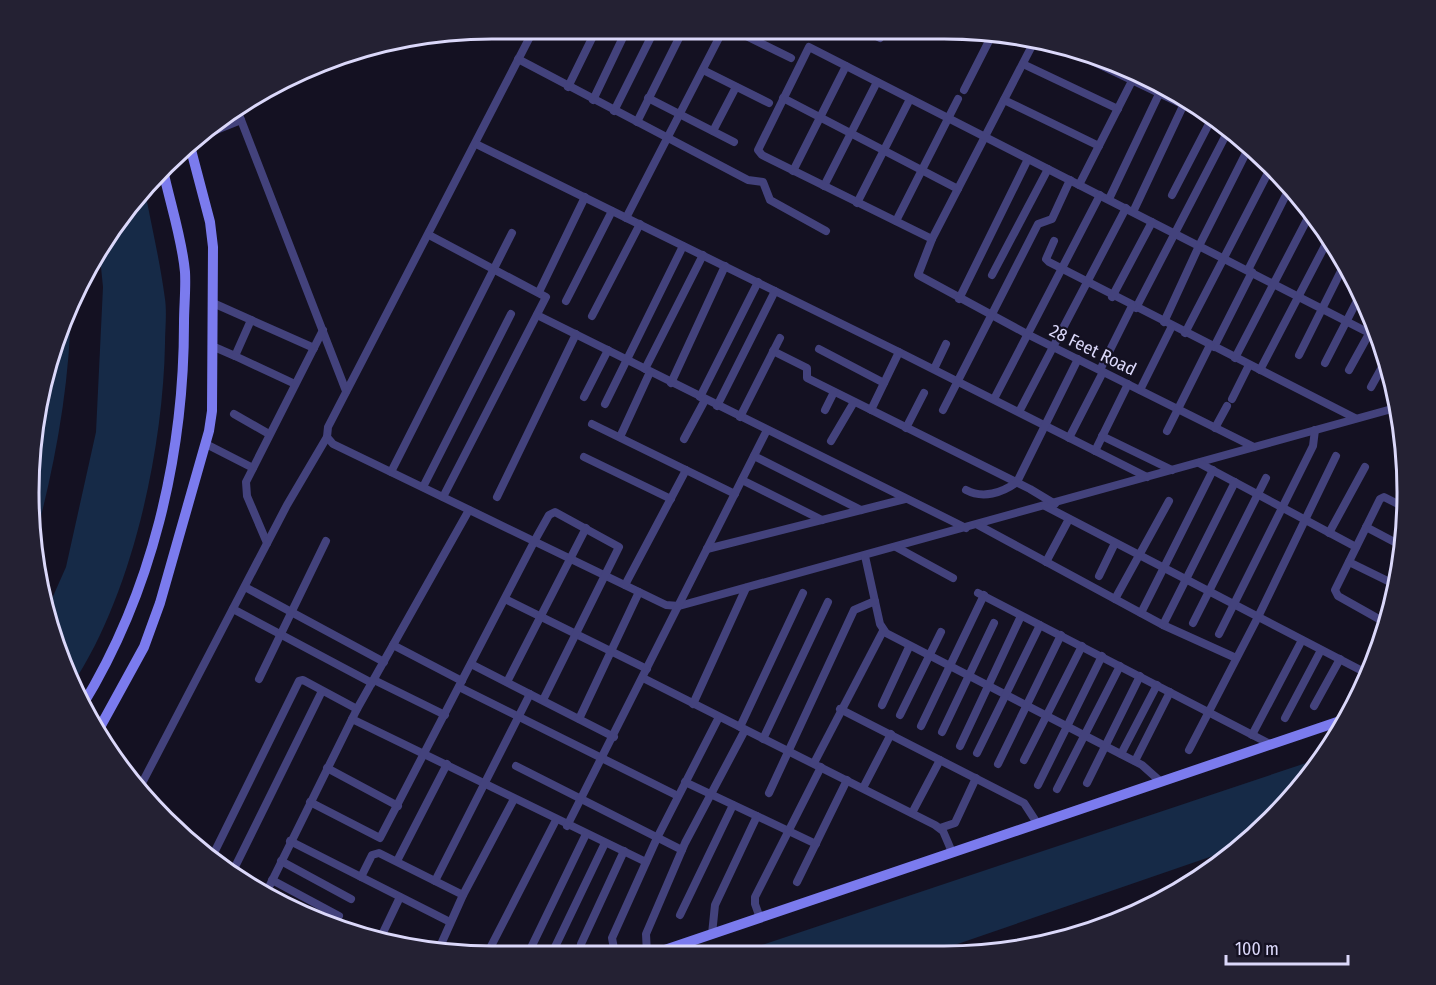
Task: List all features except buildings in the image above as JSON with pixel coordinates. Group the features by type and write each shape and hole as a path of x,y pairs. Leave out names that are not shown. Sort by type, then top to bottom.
{"street":[{"path":"143,781 267,543 327,437 328,427 346,391 429,235 529,39"},
{"path":"568,87 592,39"},
{"path":"593,100 622,39"},
{"path":"614,111 650,39"},
{"path":"637,122 678,39"},
{"path":"626,218 719,39"},
{"path":"752,39 791,58"},
{"path":"964,90 990,42"},
{"path":"1031,48 985,138 932,239 793,171 762,155 758,150 809,47 985,138 1367,331"},
{"path":"518,59 747,180 763,182 770,200 826,231"},
{"path":"1023,64 1118,109"},
{"path":"793,171 846,66"},
{"path":"703,70 769,103"},
{"path":"1079,185 1133,81"},
{"path":"824,186 877,82"},
{"path":"713,131 736,87"},
{"path":"1109,199 1159,94"},
{"path":"648,98 734,142"},
{"path":"783,98 958,189"},
{"path":"857,203 910,99"},
{"path":"896,221 958,99"},
{"path":"1004,100 1099,147"},
{"path":"1019,412 1130,210 1182,107"},
{"path":"240,116 346,391"},
{"path":"225,127 242,120"},
{"path":"1172,195 1208,124"},
{"path":"1069,438 1134,307 1225,137"},
{"path":"476,144 934,369 1147,477"},
{"path":"102,723 144,647 160,603 206,444 212,411 213,255 210,222 192,153"},
{"path":"1140,390 1199,246 1245,154"},
{"path":"959,299 1028,159"},
{"path":"992,275 1048,169"},
{"path":"1185,333 1267,175"},
{"path":"88,696 117,643 135,598 155,536 177,437 183,371 185,273 165,179"},
{"path":"943,410 1038,224 1052,219 1070,180"},
{"path":"994,399 1100,195"},
{"path":"1167,431 1250,272 1286,195"},
{"path":"539,292 585,197"},
{"path":"566,301 612,211"},
{"path":"1235,358 1306,221"},
{"path":"1112,297 1152,222"},
{"path":"591,316 640,224"},
{"path":"391,472 512,233"},
{"path":"429,235 546,297 443,497"},
{"name":"28 Feet Road","path":"932,239 918,271 919,277 1027,334 1254,447"},
{"path":"1054,241 1046,260 1063,270 1112,297 1355,418"},
{"path":"605,404 683,246"},
{"path":"1260,370 1324,247"},
{"path":"620,437 647,371 703,255"},
{"path":"671,383 725,266"},
{"path":"1299,356 1339,272"},
{"path":"684,439 758,282"},
{"path":"717,406 775,291"},
{"path":"213,303 314,348"},
{"path":"1325,363 1355,304"},
{"path":"423,487 511,314"},
{"path":"537,315 702,399 966,528"},
{"path":"235,357 252,320"},
{"path":"267,543 245,491 269,434 323,330"},
{"path":"497,497 576,334"},
{"path":"1349,370 1369,336"},
{"path":"740,417 780,338"},
{"path":"934,369 946,344"},
{"path":"212,346 295,384"},
{"path":"819,349 884,383"},
{"path":"584,397 608,350"},
{"path":"773,351 807,368 807,378 1017,482 1054,504"},
{"path":"871,410 899,352"},
{"path":"966,490 983,496 1009,488 1017,482 1078,359"},
{"path":"1215,428 1249,365"},
{"path":"1371,387 1380,370"},
{"path":"1095,451 1128,384"},
{"path":"825,410 834,392"},
{"path":"906,428 924,393"},
{"path":"831,441 854,402"},
{"path":"327,437 333,444 535,540 605,576 666,605 679,606 1045,507 1389,410"},
{"path":"234,414 269,434"},
{"path":"591,424 735,494"},
{"path":"567,826 603,759 767,430"},
{"path":"1219,634 1313,446 1315,430"},
{"path":"1102,436 1172,471"},
{"path":"206,444 253,468"},
{"path":"754,456 861,510"},
{"path":"1189,750 1258,617 1336,456"},
{"path":"585,457 671,499"},
{"path":"1199,463 1356,547"},
{"path":"1329,533 1365,467"},
{"path":"625,585 686,470"},
{"path":"1141,613 1213,470"},
{"path":"1193,623 1266,478"},
{"path":"742,480 822,520"},
{"path":"1163,625 1235,482"},
{"path":"1379,619 1336,594 1335,590 1382,497 1397,504"},
{"path":"707,549 905,499"},
{"path":"1115,599 1169,501"},
{"path":"1045,507 1360,670"},
{"path":"269,887 357,709 469,510"},
{"path":"310,802 380,838 535,540 553,512 618,545 605,576 543,700"},
{"path":"1046,561 1069,519"},
{"path":"978,525 1163,625 1236,658"},
{"path":"1366,527 1394,542"},
{"path":"507,682 586,528"},
{"path":"259,679 326,541"},
{"path":"1098,576 1115,543"},
{"path":"896,547 953,579"},
{"path":"864,556 883,631 928,657 1135,761 1161,782"},
{"path":"1349,562 1388,581"},
{"path":"245,587 384,662"},
{"path":"693,704 746,588"},
{"path":"579,719 639,592"},
{"path":"647,946 646,934 682,850 712,795 803,593"},
{"path":"921,726 981,594 1270,744"},
{"path":"505,599 647,669"},
{"path":"763,739 828,602"},
{"path":"770,793 854,610 875,602"},
{"path":"234,609 373,681 445,715"},
{"path":"960,746 1021,616"},
{"path":"942,732 994,623"},
{"path":"977,753 1040,625"},
{"path":"760,918 755,897 818,765 840,709 883,631"},
{"path":"900,715 941,632"},
{"path":"998,764 1028,706 1060,635"},
{"path":"1252,735 1302,640"},
{"path":"393,645 519,717 678,796"},
{"path":"1024,760 1082,646"},
{"path":"882,705 909,647"},
{"path":"1285,718 1321,650"},
{"path":"1038,785 1102,656"},
{"path":"1314,706 1340,659"},
{"path":"471,664 614,736"},
{"path":"1057,789 1120,666"},
{"path":"1087,783 1140,676"},
{"path":"643,678 940,828 952,852"},
{"path":"215,851 298,683 303,680 357,709"},
{"path":"1121,754 1157,685"},
{"path":"235,866 322,691"},
{"path":"1135,761 1170,692"},
{"path":"435,881 531,694"},
{"path":"840,709 1024,803 1038,823"},
{"path":"614,946 612,938 657,838 719,717"},
{"path":"352,719 425,753 567,826 646,862"},
{"path":"677,946 1334,723"},
{"path":"863,788 891,735"},
{"path":"912,813 940,760"},
{"path":"397,861 447,764"},
{"path":"516,766 682,850"},
{"path":"327,768 398,806"},
{"path":"940,828 955,823 975,778"},
{"path":"797,882 847,780"},
{"path":"685,782 816,844"},
{"path":"441,943 463,895 514,799"},
{"path":"680,915 733,805"},
{"path":"712,934 715,905 757,816"},
{"path":"491,946 556,820"},
{"path":"532,946 586,834"},
{"path":"290,841 450,922"},
{"path":"555,946 605,843"},
{"path":"581,946 624,851"},
{"path":"361,877 375,852 463,895"},
{"path":"281,861 351,899"},
{"path":"272,880 339,916"},
{"path":"383,933 400,897"}],"water":[{"path":"147,199 166,304 163,386 158,430 151,475 127,566 112,609 78,675 63,638 52,599 66,567 96,432 103,287 101,265 115,241"},
{"path":"70,329 65,392 50,478 40,520 40,463 43,433 54,375"},
{"path":"1308,762 1264,813 1216,855 953,946 759,946"}]}
